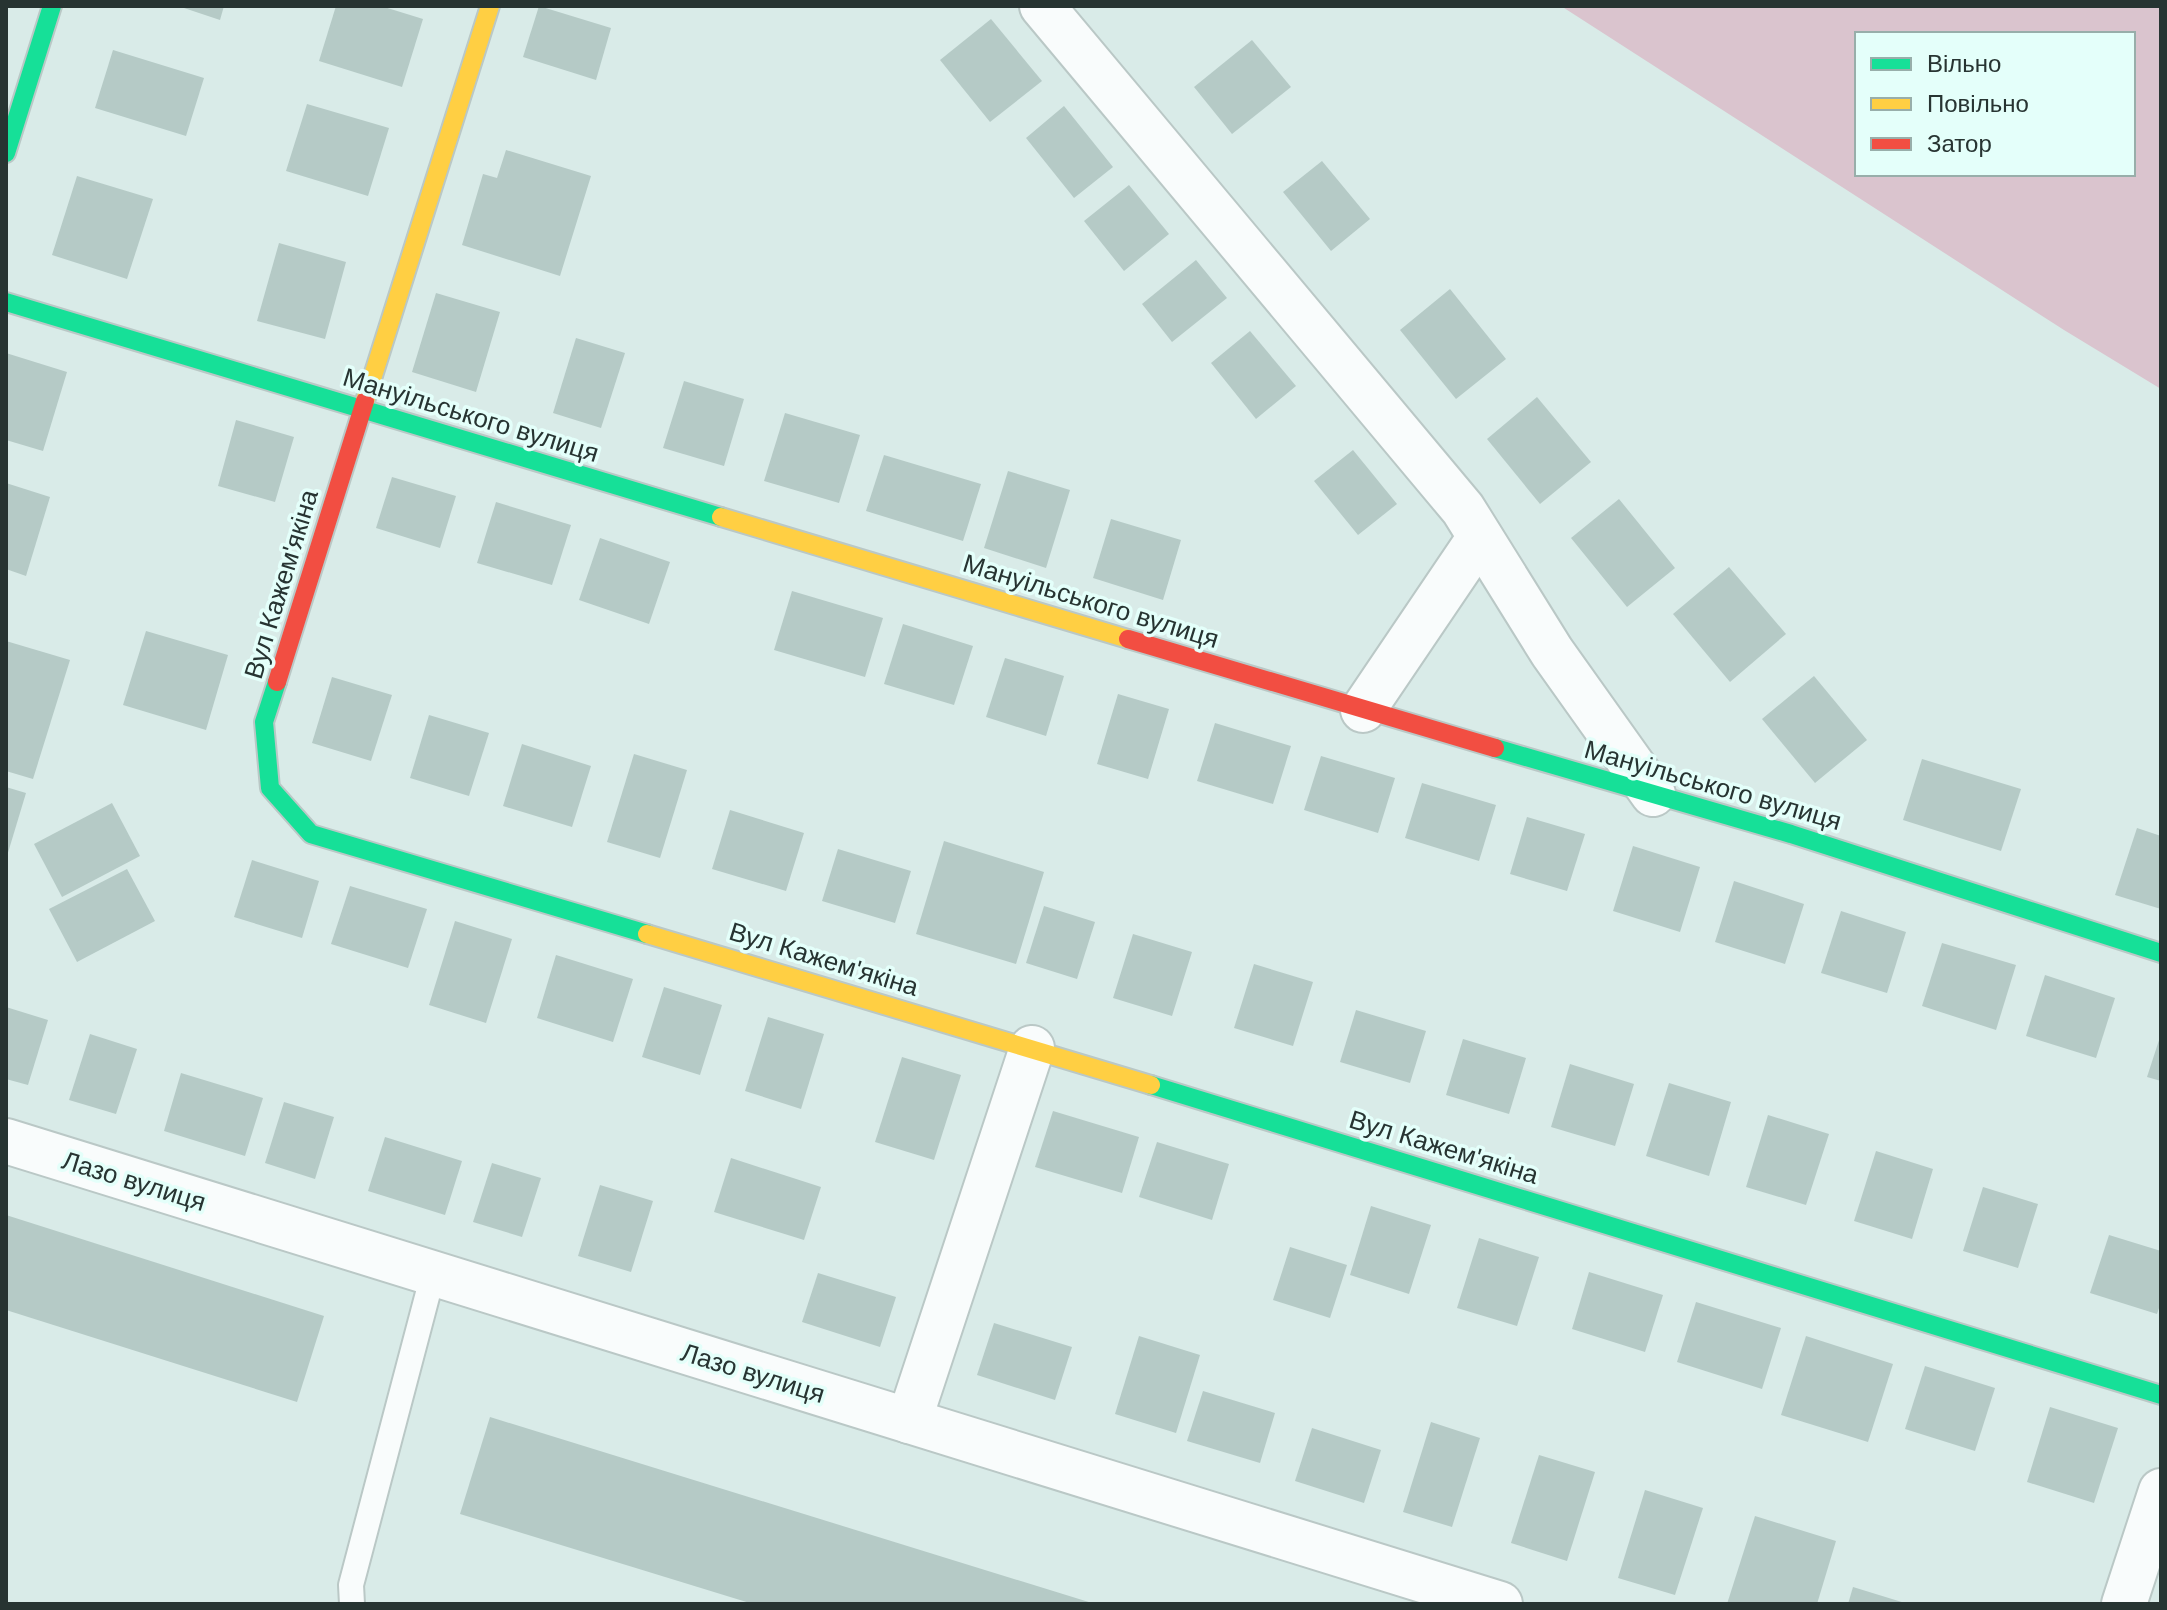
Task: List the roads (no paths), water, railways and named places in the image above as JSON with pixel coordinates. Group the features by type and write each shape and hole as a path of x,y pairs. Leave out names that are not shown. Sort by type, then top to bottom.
{"street":[{"path":"6,153 19,63 52,6"},
{"name":"Вул Кажем'якіна","path":"490,6 264,722 270,788 311,834 1032,1048 2161,1395"},
{"path":"1042,6 1463,509 1552,652 1653,794"},
{"name":"Мануільського вулиця","path":"6,302 1363,710 1791,834 2161,953"},
{"path":"1363,710 1480,537"},
{"path":"909,1421 1032,1048"},
{"name":"Лазо вулиця","path":"6,1141 1500,1604"},
{"path":"2124,1604 2161,1491"}],"lane":[{"path":"352,1604 351,1585 433,1274"}]}
